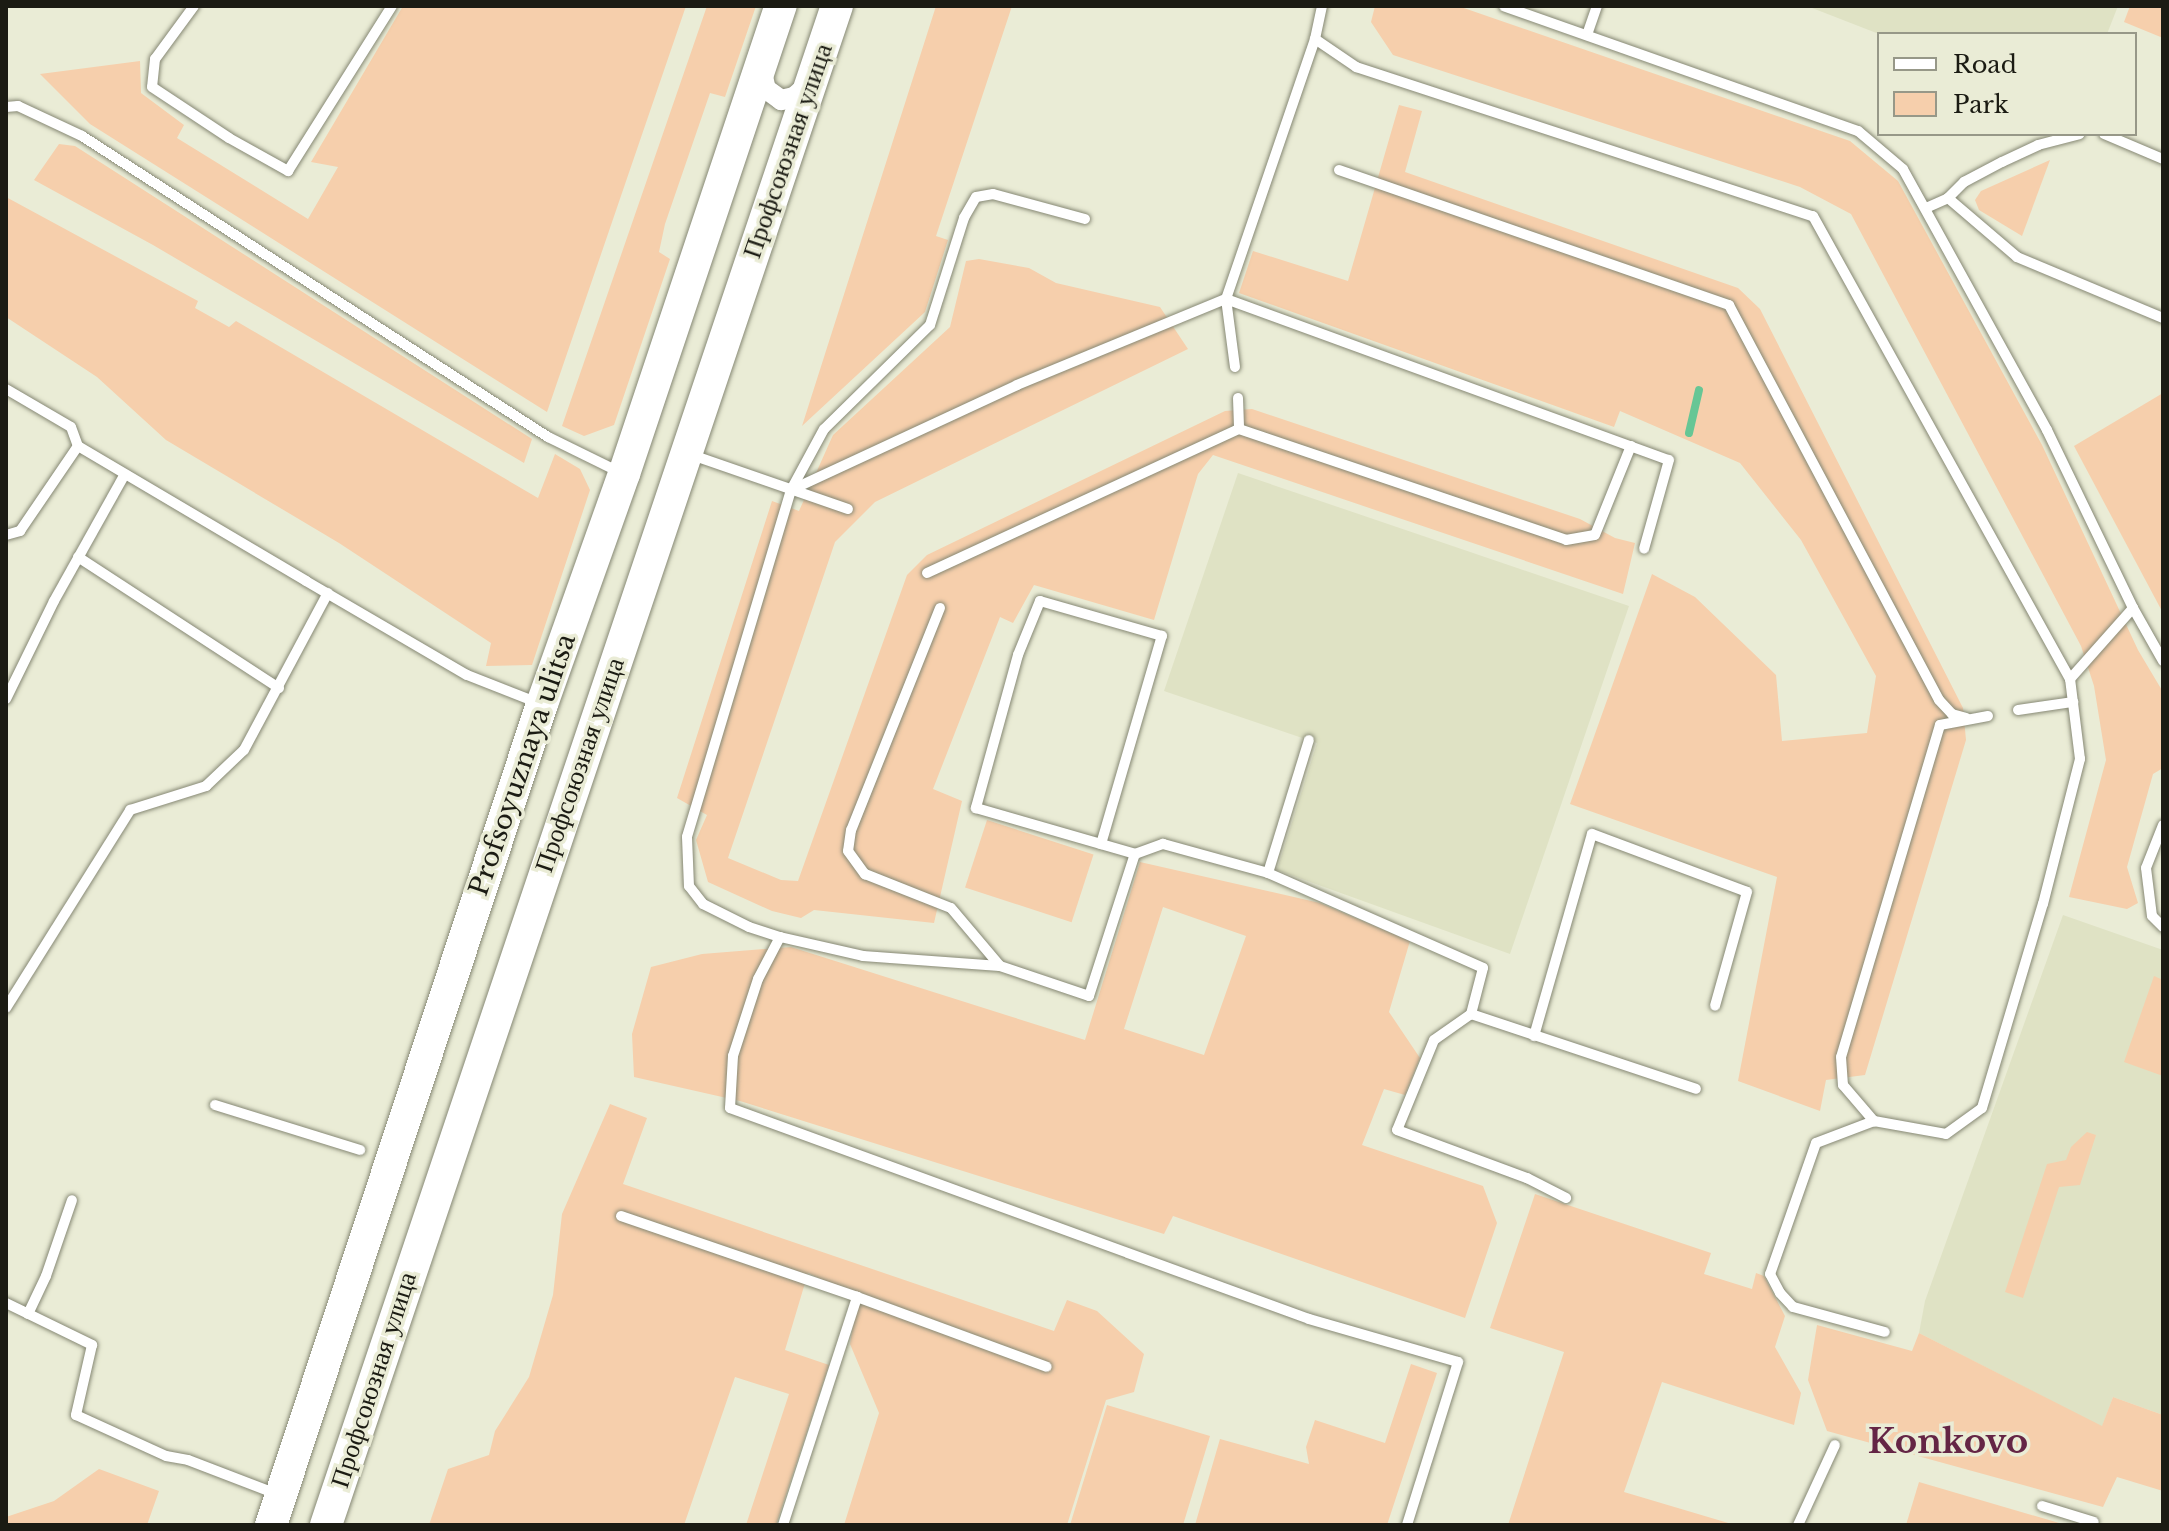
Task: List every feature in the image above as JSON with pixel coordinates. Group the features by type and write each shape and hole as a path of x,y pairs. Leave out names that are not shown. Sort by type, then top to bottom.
{"main road":[{"name":"Profsoyuznaya ulitsa","path":"276,1510 542,704 624,474 781,6"},
{"name":"Профсоюзная улица","path":"326,1525 837,6"}],"street":[{"path":"761,64 766,89 781,100 794,97 811,82"}],"lane":[{"path":"194,6 155,59 152,87 229,138 288,171 392,6"},
{"path":"1235,367 1226,299 1315,39 1322,6"},
{"path":"1504,6 1858,131 1903,169 2047,430 2133,608 2163,661"},
{"path":"1587,35 1597,6"},
{"path":"1315,39 1356,67 1813,216 2070,679 2080,759 2047,891 1982,1108 1946,1134 1874,1121 1816,1143 1770,1274 1780,1293 1793,1307 1885,1332"},
{"path":"6,107 18,106 82,136 548,437 624,474"},
{"path":"1926,208 1948,198 1964,182 2002,162 2038,145 2072,136"},
{"path":"2109,136 2163,159"},
{"path":"1339,170 1729,305 1939,700 1952,714 1969,719"},
{"path":"1085,219 993,194 976,197 964,218 930,325 824,429 791,490 687,837 685,866 689,886 703,904 749,927 780,937 863,956 1000,966 1089,996 1135,854"},
{"path":"1948,198 2017,257 2163,318"},
{"path":"791,490 1017,385 1226,299 1669,460 1644,549"},
{"path":"6,389 71,427 78,446 467,675 542,704"},
{"path":"1238,398 1239,429"},
{"path":"927,573 1239,429 1566,540 1595,535 1631,446"},
{"path":"6,535 20,531 78,446"},
{"path":"686,453 848,509"},
{"path":"6,699 78,557 125,474"},
{"path":"78,557 279,688"},
{"path":"6,1008 130,810 206,786 244,750 328,593"},
{"path":"1101,844 1162,636 1040,601 1018,655 976,808 1135,854 1163,844 1268,873 1483,968 1471,1014 1434,1040 1397,1130 1527,1178 1566,1198"},
{"path":"940,608 851,830 848,851 865,874 951,908 1000,966"},
{"path":"2070,679 2133,608"},
{"path":"2018,710 2073,702"},
{"path":"1874,1121 1843,1085 1841,1057 1940,725 1988,716"},
{"path":"1268,873 1309,740"},
{"path":"2163,825 2146,868 2152,916 2163,927"},
{"path":"1534,1036 1592,834 1747,892 1715,1006"},
{"path":"780,937 758,979 733,1056 730,1108 1309,1319 1458,1362 1407,1525"},
{"path":"1471,1014 1696,1089"},
{"path":"215,1105 360,1150"},
{"path":"28,1314 46,1276 72,1200"},
{"path":"621,1216 857,1297 1047,1367"},
{"path":"783,1525 857,1297"},
{"path":"6,1303 92,1345 76,1415 276,1510"},
{"path":"1798,1525 1835,1445"},
{"path":"2042,1506 2097,1524"}],"shaded area":[{"path":"1807,6 2118,6 2108,32 1877,33"},
{"path":"1238,473 1629,606 1510,954 1277,870 1317,743 1164,691"},
{"path":"2063,915 2163,950 2163,1415 2113,1397 2102,1427 1919,1333 1925,1301"}],"green space":[{"path":"403,6 686,6 547,412 90,124 40,74 140,61 141,93 184,125 177,138 308,219 338,167 311,162"},
{"path":"707,6 756,6 725,97 710,93 665,224 659,252 670,259 614,425 584,436 562,426"},
{"path":"936,6 1012,6 936,236 948,240 925,312 802,426"},
{"path":"1375,6 1458,6 1850,141 1898,181 2042,445 2138,650 2163,692 2163,768 2153,774 2127,867 2138,903 2127,909 2069,897 2106,760 2094,686 2081,646 1851,214 1800,187 1393,55 1371,22"},
{"path":"2130,6 2163,6 2163,38 2124,22"},
{"path":"1399,105 1422,111 1405,172 1738,288 1760,309 1963,708 1966,740 1865,1075 1826,1080 1820,1111 1738,1081 1777,877 1570,804 1652,574 1695,597 1776,675 1782,741 1867,733 1876,676 1801,540 1740,463 1620,411 1614,427 1239,293 1253,251 1348,281"},
{"path":"59,144 75,146 532,439 524,463 153,245 34,180"},
{"path":"2050,160 2022,236 1979,210 1975,200 1981,191"},
{"path":"6,197 198,301 195,308 229,327 236,321 538,498 555,454 580,469 590,490 532,665 486,666 491,643 339,543 166,440 97,377 6,317"},
{"path":"979,259 1029,268 1056,283 1160,307 1188,349 875,502 835,542 728,858 781,880 798,881 907,575 927,555 1225,411 1252,409 1580,519 1615,538 1635,543 1623,594 1213,455 1198,474 1154,620 1034,585 1013,623 1000,617 933,789 962,801 934,923 814,910 801,918 772,911 708,882 696,840 707,815 677,798 772,501 799,511 833,435 950,327 966,261"},
{"path":"2163,393 2163,613 2074,446"},
{"path":"987,820 1094,855 1072,922 965,888"},
{"path":"1140,862 1320,903 1410,941 1389,1012 1420,1058 1405,1095 1384,1089 1362,1145 1483,1186 1497,1223 1465,1318 1173,1216 1164,1234 740,1101 634,1077 632,1034 651,967 702,954 791,947 1085,1040","holes":["1163,907 1246,936 1204,1055 1124,1029"]},
{"path":"2154,976 2163,980 2163,1076 2124,1062"},
{"path":"610,1104 647,1118 623,1184 1054,1331 1067,1300 1097,1311 1144,1354 1134,1392 1106,1400 1067,1525 844,1525 879,1413 850,1344 857,1297 808,1273 785,1350 829,1365 776,1525 746,1525 789,1394 735,1377 684,1525 429,1525 448,1469 489,1455 495,1431 529,1377 553,1295 562,1214"},
{"path":"2087,1132 2096,1135 2080,1185 2059,1187 2023,1298 2005,1292 2047,1164 2066,1160 2071,1147"},
{"path":"1535,1194 1711,1253 1704,1274 1752,1289 1756,1273 1764,1276 1785,1316 1775,1347 1801,1393 1794,1425 1662,1382 1624,1492 1735,1525 1508,1525 1564,1352 1490,1328"},
{"path":"1817,1325 1912,1351 1919,1333 2102,1426 2113,1397 2163,1415 2163,1491 2117,1477 2103,1507 1827,1431 1808,1380"},
{"path":"1411,1364 1437,1373 1387,1525 1195,1525 1220,1439 1309,1464 1306,1447 1315,1420 1385,1443"},
{"path":"1107,1405 1210,1436 1183,1525 1070,1525"},
{"path":"99,1469 159,1491 147,1525 6,1525 6,1517 54,1501"},
{"path":"1919,1482 2066,1525 1906,1525"}],"waterway":[{"path":"1689,433 1699,390"}],"district":[{"name":"Konkovo","path":"1948,1442"}]}
